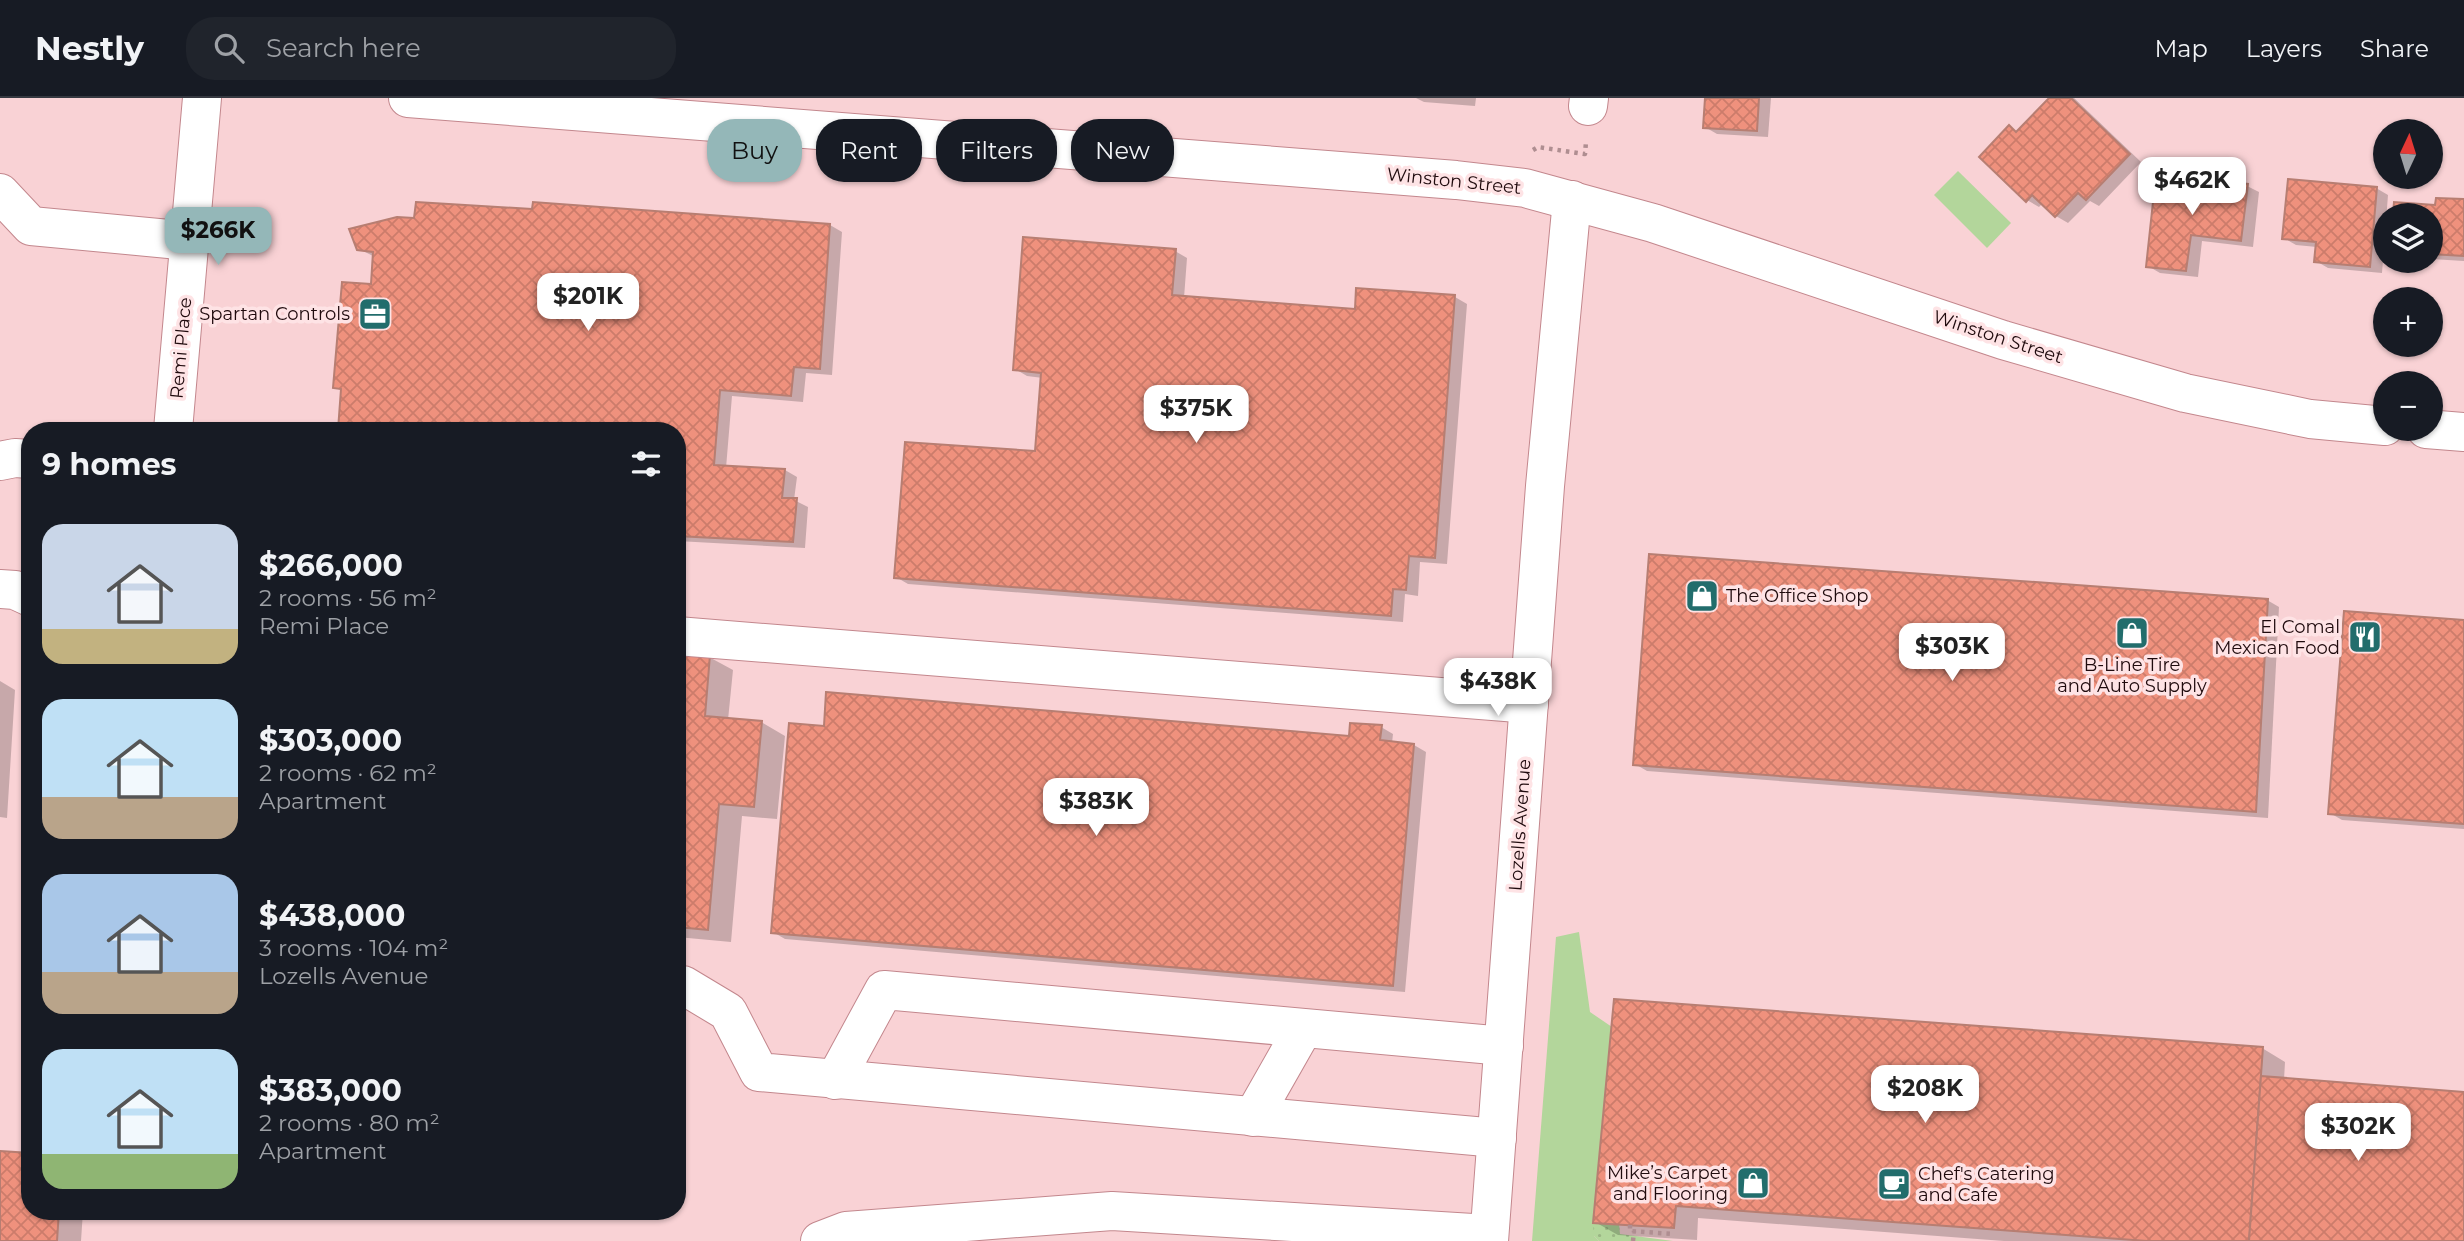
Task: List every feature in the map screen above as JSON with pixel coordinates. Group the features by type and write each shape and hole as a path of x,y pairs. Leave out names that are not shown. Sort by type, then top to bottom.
{"street":[{"name":"Remi Place","path":"174,422 202,98"},
{"name":"Winston Street","path":"408,98 1456,180 1525,188 1666,227 2003,340 2185,393 2310,419 2373,425"},
{"path":"0,194 31,226 190,241"},
{"name":"Lozells Avenue","path":"1489,1238 1545,486 1572,200"},
{"path":"2443,430 2464,432"},
{"path":"0,461 21,458"},
{"path":"0,589 21,593"},
{"path":"686,637 1529,704"},
{"path":"686,987 728,1012 759,1072 1497,1138"},
{"path":"835,1080 884,990 1504,1046"},
{"path":"1253,1117 1303,1029"},
{"path":"820,1241 846,1231 1112,1211 1489,1238"}],"path":[{"path":"1630,1225 1630,1231 1674,1234"},
{"path":"1633,1241 1634,1231"}],"green space":[{"path":"1958,171 2011,223 1987,248 1934,195"},
{"path":"1579,932 1590,1012 1612,1027 1594,1236 1599,1241 1532,1241 1556,937"},
{"path":"1593,1223 1619,1224 1620,1234 1673,1241 1599,1241 1594,1236"}],"building":[{"path":"1705,98 1759,98 1757,131 1703,128"},
{"path":"2049,98 2071,98 2130,154 2086,200 2078,193 2055,217 2032,195 2026,202 1979,157 2009,125 2016,132"},
{"path":"2156,174 2248,184 2241,241 2191,235 2186,271 2146,267"},
{"path":"2288,179 2377,189 2376,203 2373,203 2370,267 2314,262 2316,242 2282,239"},
{"path":"2436,198 2464,199 2464,256 2443,255 2443,203 2435,203"},
{"path":"416,202 532,209 533,202 830,224 820,369 794,367 791,396 720,390 714,465 785,469 782,498 797,498 793,542 686,536 686,422 339,422 341,389 333,388 342,282 371,284 373,252 357,250 349,229 397,217 414,218"},
{"path":"1023,237 1176,249 1172,295 1355,309 1356,288 1455,295 1435,558 1409,556 1406,590 1393,589 1391,616 894,578 905,442 1035,451 1041,373 1013,370"},
{"path":"1649,554 2268,599 2256,812 1633,765"},
{"path":"2344,611 2464,620 2464,824 2328,814"},
{"path":"686,653 710,655 705,716 762,721 754,807 719,804 708,930 686,928"},
{"path":"826,692 1349,736 1350,723 1382,725 1380,740 1414,744 1393,986 771,933 789,723 824,726"},
{"path":"1614,999 2263,1047 2249,1241 2147,1241 1676,1206 1674,1228 1593,1223"},
{"path":"2261,1076 2464,1092 2464,1241 2249,1241"},
{"path":"0,1151 21,1152 21,1220 58,1220 57,1241 0,1241"}],"place":[{"name":"Spartan Controls","path":"375,314"},
{"name":"The Office Shop","path":"1702,596"},
{"name":"B-Line Tire and Auto Supply","path":"2132,633"},
{"name":"El Comal Mexican Food","path":"2365,637"},
{"name":"Mike’s Carpet and Flooring","path":"1753,1183"},
{"name":"Chef's Catering and Cafe","path":"1894,1184"}]}
